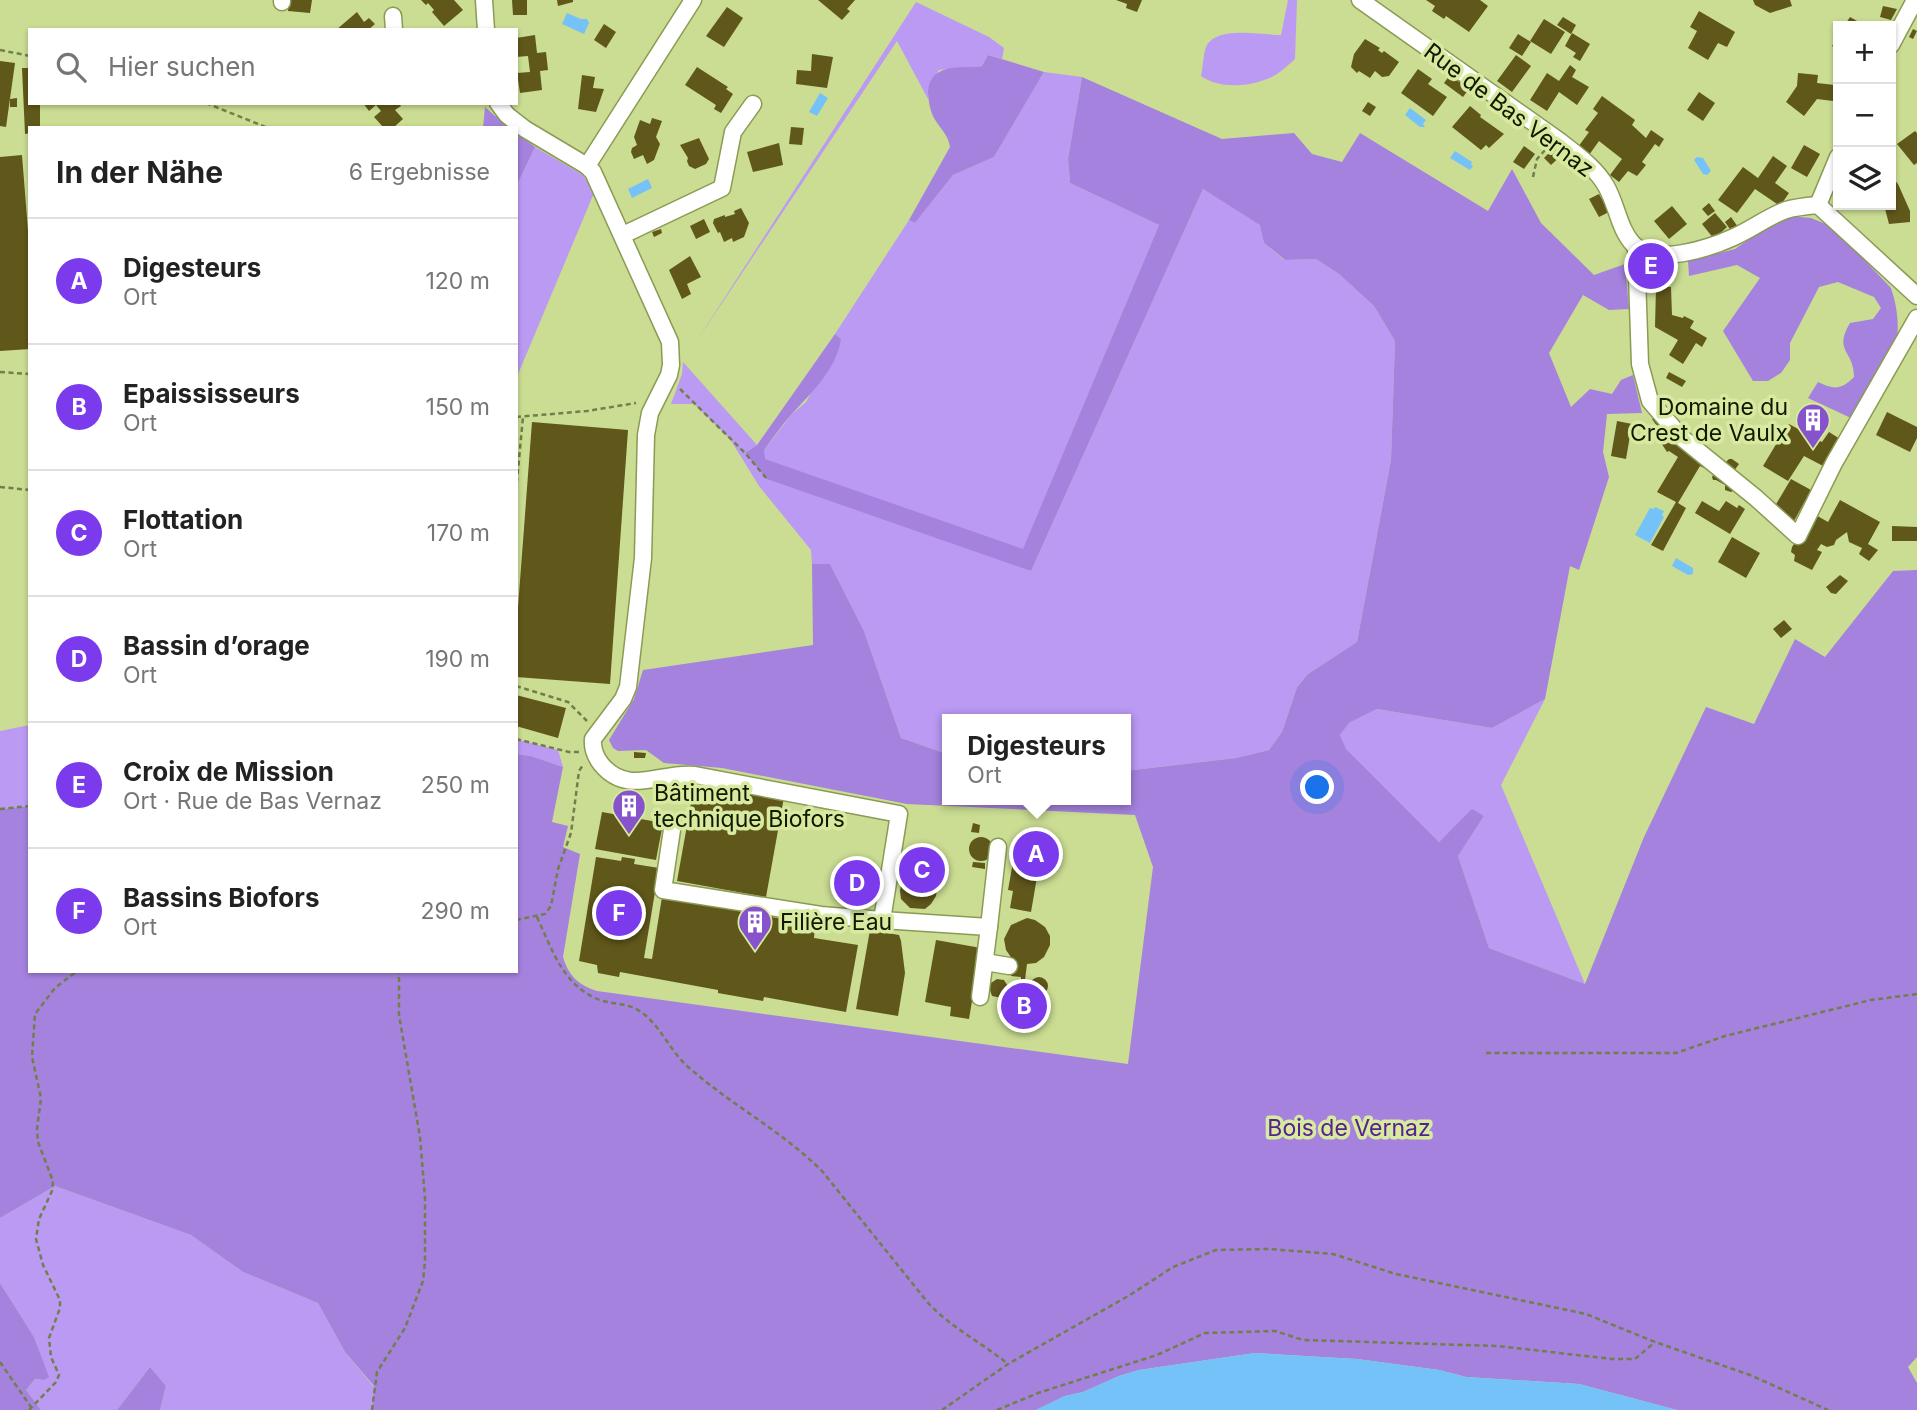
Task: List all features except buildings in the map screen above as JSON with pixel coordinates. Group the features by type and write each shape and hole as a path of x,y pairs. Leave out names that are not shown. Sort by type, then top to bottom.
{"street":[{"path":"484,0 486,28"},
{"path":"587,166 693,0"},
{"name":"Rue de Bas Vernaz","path":"1360,0 1556,139 1602,179 1623,228 1636,247"},
{"path":"1896,37 1914,9"},
{"path":"623,235 722,188 733,132 752,104"},
{"path":"500,105 507,115 525,129 587,166 597,178 667,330 671,354 669,375 650,413 646,435 643,558 630,679 623,699 592,742 593,751 608,771 633,783 677,774 695,775 899,814 882,920"},
{"path":"1818,205 1833,169"},
{"path":"1818,205 1790,209 1721,243 1670,255 1655,256 1636,247 1640,364 1650,401 1682,438 1798,536 1834,463 1917,318"},
{"path":"1818,205 1917,296"},
{"path":"673,823 663,890 821,915 989,927"},
{"path":"980,997 998,847"},
{"path":"985,962 1009,966"}],"path":[{"path":"0,50 28,56"},
{"path":"211,105 263,126"},
{"path":"1533,177 1537,159 1556,139"},
{"path":"0,372 28,374"},
{"path":"669,375 767,479"},
{"path":"518,417 616,407 656,398"},
{"path":"518,470 523,417"},
{"path":"0,486 28,490"},
{"path":"518,687 568,702 598,731"},
{"path":"518,739 569,752 593,751"},
{"path":"518,920 545,914 551,906 558,869 572,833 579,771"},
{"path":"0,809 28,806"},
{"path":"537,917 562,971 570,981 596,999 639,1010 684,1063 804,1153 822,1171 929,1304 945,1320 1008,1364"},
{"path":"0,1362 31,1409 59,1376 51,1357 48,1338 60,1308 60,1300 43,1265 36,1239 39,1219 52,1191 53,1181 38,1142 41,1098 32,1058 35,1014 55,988 74,973"},
{"path":"372,1410 377,1373 410,1317 423,1281 425,1261 422,1162 399,1015 399,973"},
{"path":"1486,1054 1676,1054 1725,1037 1871,1000 1917,994"},
{"path":"942,1410 1008,1364 1130,1295 1173,1267 1216,1251 1269,1249 1333,1254 1396,1274 1586,1314 1655,1342 1750,1375 1828,1410"},
{"path":"997,1410 1038,1393 1157,1355 1205,1333 1275,1331 1303,1340 1497,1346 1623,1359 1635,1359 1655,1342"}],"shaded area":[{"path":"1288,0 1297,0 1295,59 1286,67 1277,74 1249,84 1228,85 1201,76 1204,54 1211,40 1240,33 1281,35"},
{"path":"916,2 989,37 1004,48 1002,59 988,55 982,66 939,70 929,87 928,99 897,41 696,342"},
{"path":"1044,72 1082,77 1068,159 1070,183 1159,225 1023,550 764,459 764,450 792,414 806,402 841,339 835,334 909,220 915,223 953,175 994,157"},
{"path":"535,147 583,175 594,193 518,374 518,183"},
{"path":"1203,189 1261,225 1264,243 1284,260 1316,259 1339,274 1374,306 1395,341 1391,460 1357,642 1308,674 1297,687 1282,732 1269,750 1236,758 1131,770 1131,714 942,714 942,752 901,738 864,631 830,564 812,564 811,550 759,486 730,439 694,404 671,404 682,374 683,362 757,445 745,453 1031,571"},
{"path":"1545,699 1501,785 1585,984 1489,948 1458,856 1484,816 1472,810 1439,842 1345,749 1340,735 1349,723 1377,709 1492,728"},
{"path":"28,725 28,806 0,809 0,731"},
{"path":"518,740 558,750 563,767 518,754"},
{"path":"55,1186 191,1235 243,1272 318,1303 345,1352 374,1387 372,1410 160,1410 166,1386 150,1367 117,1410 41,1410 26,1390 35,1379 44,1380 48,1376 34,1337 0,1283 0,1218"}],"green space":[{"path":"988,55 1044,72 994,157 953,175 915,223 909,220 950,147 946,135 931,112 928,94 930,82 941,71 982,66"},
{"name":"Bois de Vernaz","path":"1082,77 1222,139 1294,133 1312,154 1342,162 1360,133 1488,211 1512,169 1541,223 1594,275 1625,264 1629,309 1609,310 1583,295 1549,353 1571,407 1590,389 1612,394 1621,380 1633,375 1642,413 1607,414 1603,452 1609,477 1579,570 1570,566 1545,699 1492,728 1377,709 1349,723 1340,735 1346,749 1439,842 1472,809 1484,816 1458,856 1489,948 1585,984 1644,837 1706,707 1754,724 1795,639 1825,657 1893,571 1917,570 1917,1357 1908,1367 1917,1383 1917,1410 1677,1410 1579,1384 1466,1377 1439,1370 1357,1359 1255,1353 1139,1370 1083,1392 1065,1396 1036,1410 372,1410 374,1386 345,1352 318,1303 243,1272 191,1235 55,1186 0,1218 0,809 28,806 28,973 518,973 518,754 531,756 563,767 552,822 568,826 563,847 580,854 563,957 571,974 585,986 597,991 1128,1064 1153,867 1135,815 907,804 722,768 664,763 646,750 618,751 609,740 634,699 643,670 813,645 812,564 830,564 864,631 901,738 942,752 942,805 1131,805 1131,770 1236,758 1269,750 1282,732 1297,687 1308,674 1357,642 1391,460 1395,341 1374,306 1339,274 1316,259 1285,260 1264,243 1260,225 1203,189 1031,571 767,479 745,453 757,445 835,334 841,339 829,371 764,450 765,459 1023,549 1159,225 1070,183 1068,159"},
{"path":"485,107 507,126 483,126"},
{"path":"518,134 535,147 518,183"},
{"path":"1790,216 1811,218 1833,227 1891,288 1893,294 1897,314 1897,341 1851,418 1808,398 1818,382 1837,387 1854,377 1843,340 1850,323 1873,319 1881,308 1874,297 1838,282 1819,287 1790,343 1790,360 1781,373 1768,381 1753,381 1723,331 1760,278 1737,265 1689,276 1688,261 1735,249 1764,229"},
{"path":"0,1283 34,1337 49,1377 44,1380 35,1379 26,1390 41,1410 0,1410"},
{"path":"150,1367 166,1386 160,1410 117,1410"}],"water":[{"path":"567,13 587,19 589,23 584,34 562,24"},
{"path":"820,93 828,98 817,116 809,112"},
{"path":"1410,108 1426,120 1423,124 1425,127 1420,127 1405,115"},
{"path":"1455,151 1472,162 1470,170 1450,158"},
{"path":"1697,157 1703,158 1711,171 1707,175 1703,174 1694,160"},
{"path":"648,179 652,188 632,198 628,189"},
{"path":"1650,508 1664,511 1664,517 1650,543 1635,535"},
{"path":"1676,558 1693,568 1693,574 1688,575 1672,566"},
{"path":"1255,1353 1357,1359 1439,1370 1466,1377 1579,1384 1677,1410 1036,1410 1065,1396 1083,1392 1139,1370"}],"place":[{"name":"Croix de Mission","path":"1651,266"},
{"name":"Domaine du Crest de Vaulx","path":"1813,450"},
{"name":"Bâtiment technique Biofors","path":"629,836"},
{"name":"Digesteurs","path":"1036,854"},
{"name":"Flottation","path":"922,870"},
{"name":"Bassin d’orage","path":"857,883"},
{"name":"Bassins Biofors","path":"619,913"},
{"name":"Filière Eau","path":"755,952"},
{"name":"Epaississeurs","path":"1024,1006"}]}
